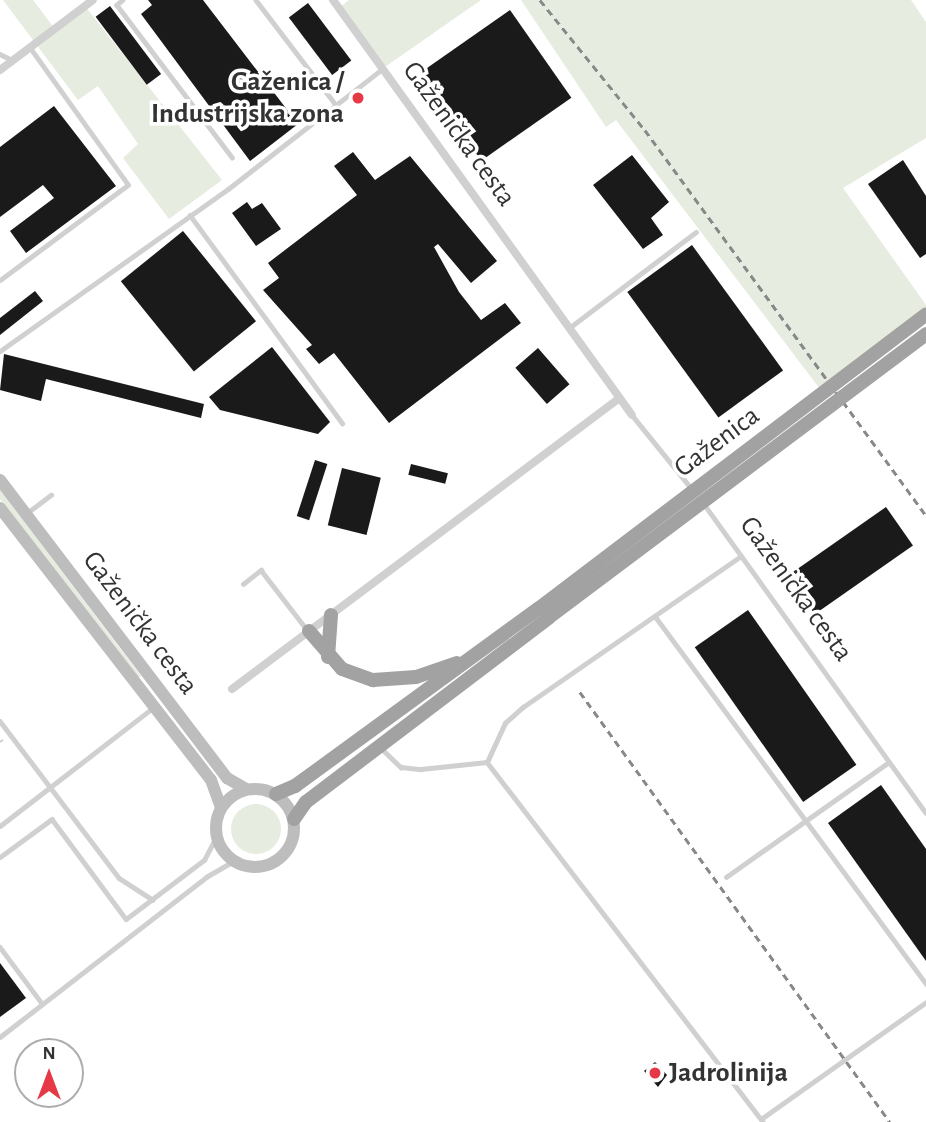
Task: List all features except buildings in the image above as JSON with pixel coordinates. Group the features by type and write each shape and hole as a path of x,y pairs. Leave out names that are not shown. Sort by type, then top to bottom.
{"highway":[{"name":"Gaženica","path":"543,613 926,315"},
{"name":"Gaženica","path":"543,613 926,334"},
{"path":"276,794 295,786 471,657 543,613"},
{"path":"294,819 306,802 543,613"},
{"path":"328,657 331,615"},
{"path":"309,631 328,657 355,674 394,680 416,677 471,657"}],"main road":[{"name":"Gaženička cesta","path":"0,480 227,778 246,789"},
{"name":"Gaženička cesta","path":"0,508 211,780 222,807"},
{"path":"246,789 276,794 294,819 292,842 278,860 256,867 234,861 216,837 222,807 246,789"}],"street":[{"path":"0,70 93,0"},
{"name":"Gaženička cesta","path":"333,0 632,415"},
{"name":"Gaženička cesta","path":"232,690 619,398"}],"lane":[{"path":"123,0 117,5 232,157"},
{"path":"256,0 336,105"},
{"path":"0,280 128,185 30,48"},
{"path":"0,54 12,61"},
{"path":"0,351 190,215 382,69"},
{"path":"190,215 342,423"},
{"path":"569,328 696,232"},
{"name":"Gaženička cesta","path":"632,415 741,556 926,813"},
{"path":"26,514 51,495"},
{"path":"487,762 505,723 523,707 741,556"},
{"path":"243,584 261,570 309,631"},
{"path":"656,616 926,984"},
{"path":"0,826 154,707"},
{"path":"0,721 119,878 153,900"},
{"path":"379,745 401,767 444,769 487,762"},
{"path":"487,762 762,1121 926,1002"},
{"path":"726,877 889,762"},
{"path":"0,857 52,819 126,919 204,860 216,837"},
{"path":"0,1037 41,1002 206,877 234,861"},
{"path":"0,947 41,1002"}],"shaded area":[{"path":"3,0 33,0 55,29 85,6 222,180 169,219 123,158 138,144 98,86 78,100"},
{"path":"349,0 481,0 382,69 339,8"},
{"path":"521,0 911,0 926,22 926,138 843,188 926,305 926,315 820,389 616,120 606,127"},
{"path":"0,490 141,676 138,679 0,499"},
{"path":"256,804 273,812 281,829 273,846 256,854 239,846 231,829 239,812"}],"railway":[{"path":"540,0 645,130 926,515"},
{"path":"580,692 890,1122"}],"place":[{"name":"Gaženica / Industrijska zona","path":"358,98"},
{"name":"Jadrolinija","path":"655,1073"}]}
